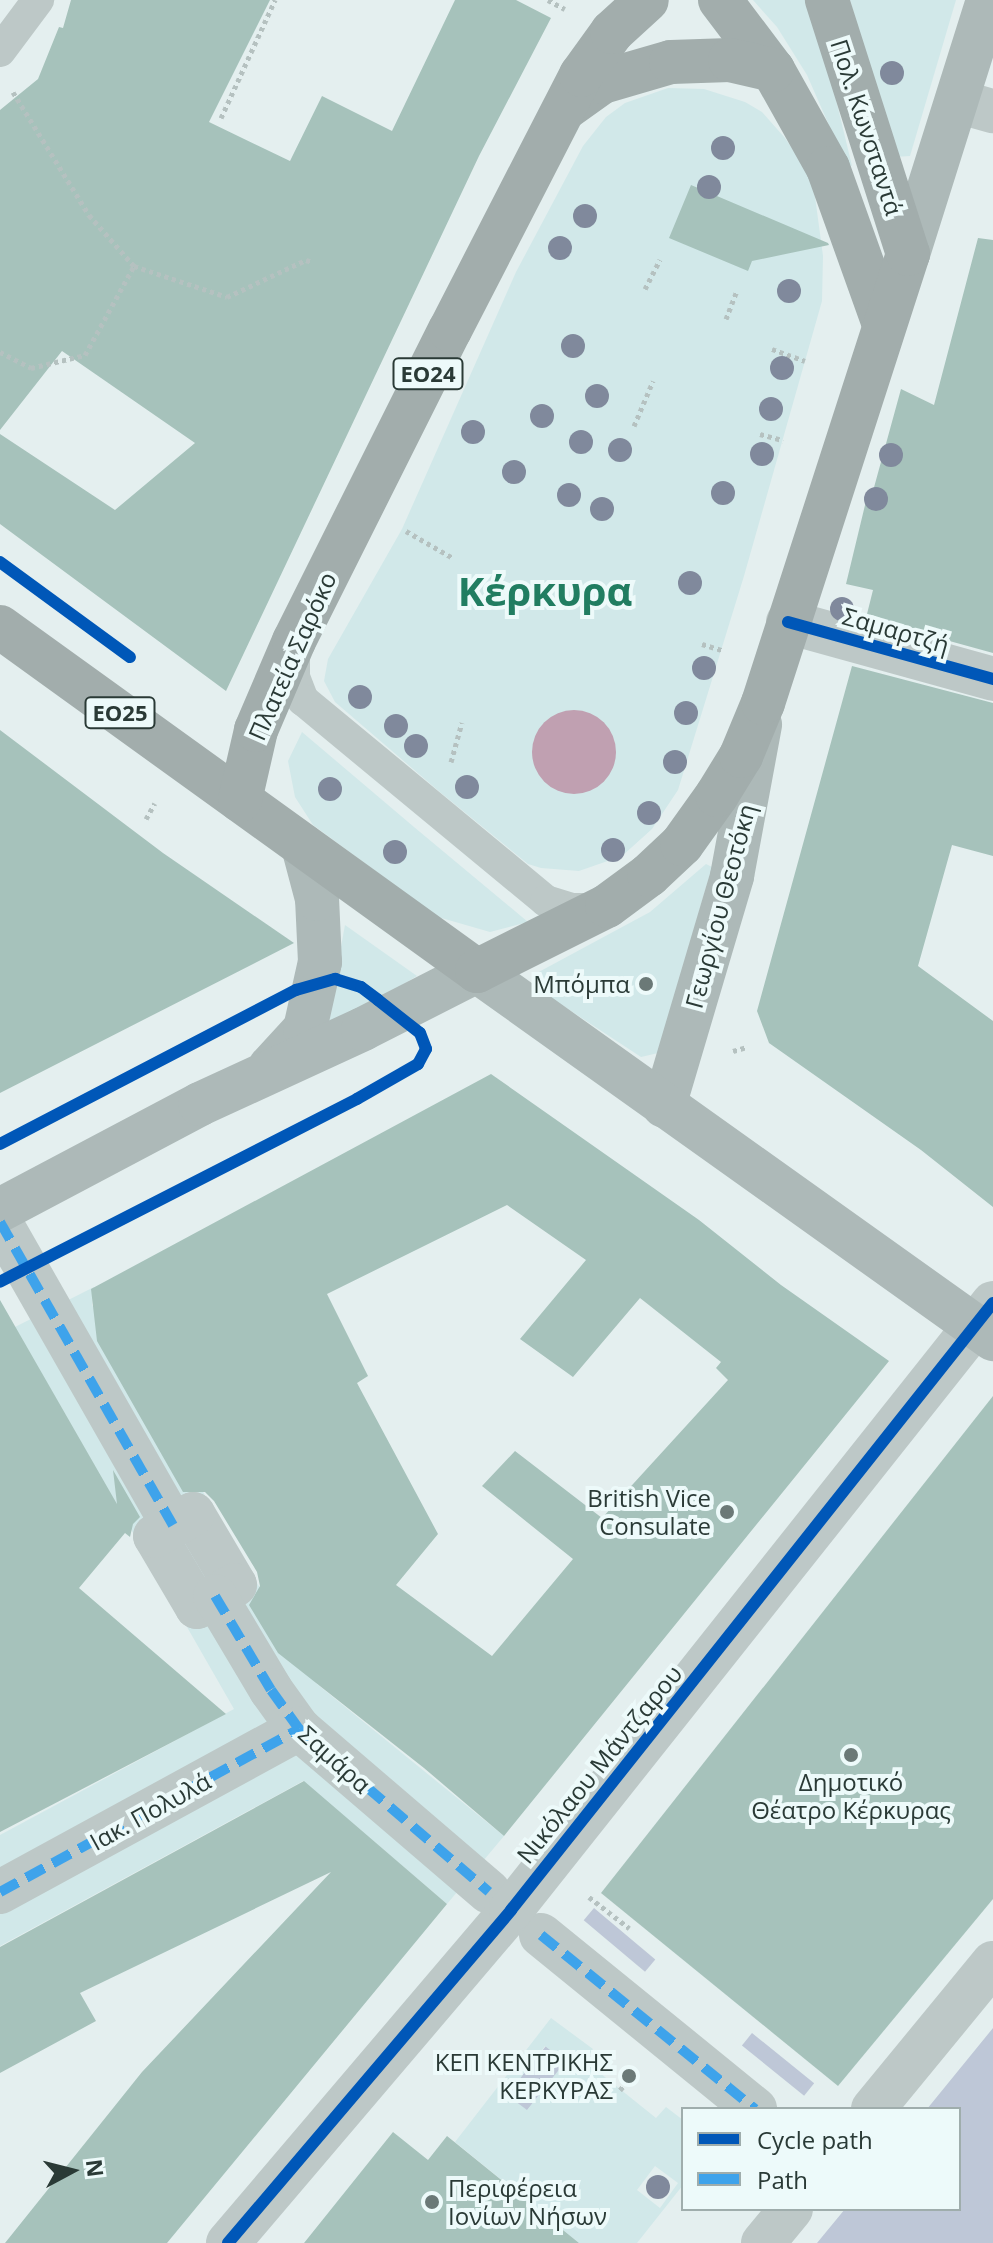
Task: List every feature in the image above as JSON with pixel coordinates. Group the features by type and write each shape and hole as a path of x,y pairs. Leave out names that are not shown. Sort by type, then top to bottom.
{"main road":[{"name":"Πλατεία Σαρόκο","path":"240,800 256,730 294,641 593,58 612,32 647,0"},
{"path":"720,0 773,70 828,168 884,324"},
{"name":"Πολ. Κωνσταντά","path":"827,0 908,254"},
{"path":"0,1210 264,1073 363,1029 600,909 649,875 682,844 741,756 763,703 908,254 975,106 988,0"},
{"name":"Πλατεία Σαρόκο","path":"566,108 602,82 671,62 730,60 773,70"},
{"name":"ΕΟ25","path":"0,627 240,800"},
{"name":"Γεωργίου Θεοτόκη","path":"664,1106 732,876 763,703"},
{"path":"240,800 664,1106 987,1323"},
{"path":"264,1073 305,1029 320,962 317,899 303,846"}],"street":[{"name":"Σαμαρτζή","path":"788,622 993,679"},
{"name":"Σαμάρα","path":"0,1222 173,1525 193,1514 221,1561 235,1585 215,1596 271,1690 299,1729 489,1892"},
{"name":"Νικόλαου Μάντζαρου","path":"228,2243 511,1910 987,1323"},
{"name":"Ιακ. Πολυλά","path":"0,1892 299,1729"},
{"path":"541,1935 753,2107"},
{"path":"875,2107 993,1963"},
{"path":"763,2243 789,2211"}],"lane":[{"path":"0,51 38,0"},
{"path":"294,641 294,677 303,700 546,901 573,909 600,909"}],"path":[{"path":"221,118 275,0"},
{"path":"548,0 566,9"},
{"path":"9,89 18,96 89,215 134,266 227,297 306,260 312,262"},
{"path":"645,289 660,260"},
{"path":"0,352 31,368 85,355 134,266"},
{"path":"726,319 737,290"},
{"path":"772,349 805,361"},
{"path":"634,426 653,381"},
{"path":"760,434 783,440"},
{"path":"402,529 453,558"},
{"path":"702,644 722,650"},
{"path":"450,765 462,722"},
{"path":"146,819 160,794"},
{"path":"732,1052 747,1047"},
{"path":"582,1891 629,1928"},
{"path":"620,2090 634,2073"}],"shaded area":[{"path":"753,0 812,0 852,166 846,164 807,75 777,27"},
{"path":"850,0 956,0 910,156 894,157"},
{"path":"668,88 704,89 745,102 762,112 785,138 808,172 814,189 823,256 822,301 744,576 678,790 652,829 622,856 579,871 541,868 528,864 335,702 324,681 328,659 402,529 516,272 583,146 606,117 625,103"},
{"path":"574,710 590,713 604,722 613,736 616,752 613,768 604,782 590,791 574,794 558,791 544,782 535,768 532,752 535,736 544,722 558,713"},
{"path":"302,732 528,922 490,932 438,917 313,825 295,797 288,761"},
{"path":"706,864 712,867 658,1053 641,1057 536,988 535,974 650,912"},
{"path":"345,925 417,976 328,1029 338,963"},
{"path":"94,1287 92,1305 317,1684 504,1836 447,1904 303,1781 0,1946 0,1835 234,1709 15,1327"},
{"path":"594,1908 655,1959 645,1972 584,1920"},
{"path":"551,2018 593,2049 585,2061 656,2118 666,2107 681,2118 681,2188 637,2243 579,2243 455,2142","holes":["545,2046 565,2062 527,2110 507,2095","655,2166 678,2183 660,2208 637,2190"]},
{"path":"993,2028 993,2243 817,2243 843,2211 961,2211 961,2107 929,2107"},
{"path":"752,2033 814,2083 804,2096 742,2045"},
{"path":"546,2046 566,2062 527,2111 506,2095"}],"building":[{"path":"71,0 270,0 209,122 290,161 322,96 392,131 455,0 516,0 551,18 479,156 226,691 0,524 0,434 115,510 195,443 62,351 0,430 0,110 38,79 59,27 63,28"},
{"path":"691,185 829,245 752,261 748,271 669,238"},
{"path":"978,238 993,240 993,653 866,618 873,590 846,584 866,501 870,502 901,389 934,405"},
{"path":"852,666 993,703 993,856 952,845 918,966 993,1021 993,1207 921,1150 769,1043 757,1011"},
{"path":"0,730 163,853 294,943 0,1093"},
{"path":"491,1074 699,1220 781,1285 889,1361 504,1836 424,1768 278,1653 249,1605 260,1586 257,1572 214,1501 205,1492 183,1492 97,1341 91,1289","holes":["507,1205 586,1260 520,1339 573,1377 640,1298 721,1362 716,1368 728,1380 602,1518 515,1451 482,1486 573,1559 492,1656 396,1585 438,1534 357,1383 368,1376 327,1294"]},
{"path":"0,1300 117,1504 113,1470 140,1517 133,1524 130,1537 125,1533 79,1588 226,1714 0,1832"},
{"name":"Δημοτικό Θέατρο Κέρκυρας","path":"993,1396 993,1899 838,2086 601,1893"},
{"path":"304,1781 447,1904 167,2243 5,2243 142,2072 331,1872 80,1993 96,2021 0,2073 0,1947"},
{"name":"Περιφέρεια Ιονίων Νήσων","path":"393,2132 428,2160 447,2136 579,2243 304,2243"}],"marked path":[{"path":"0,1222 173,1525"},
{"path":"215,1596 271,1690 299,1729 489,1892"},
{"path":"0,1892 299,1729"},
{"path":"541,1935 753,2107"}],"cycle path":[{"path":"0,562 130,657"},
{"path":"788,622 993,679"},
{"path":"0,1144 296,990 335,979 361,987 378,1000 420,1033 426,1049 418,1064 357,1099 0,1282"},
{"path":"228,2243 511,1910 993,1303"}],"place":[{"name":"Μπόμπα","path":"646,984"},
{"name":"British Vice Consulate","path":"727,1512"},
{"name":"Δημοτικό Θέατρο Κέρκυρας","path":"851,1755"},
{"name":"ΚΕΠ ΚΕΝΤΡΙΚΗΣ ΚΕΡΚΥΡΑΣ","path":"629,2076"},
{"name":"Περιφέρεια Ιονίων Νήσων","path":"432,2202"}],"district":[{"name":"Κέρκυρα","path":"545,591"}]}
